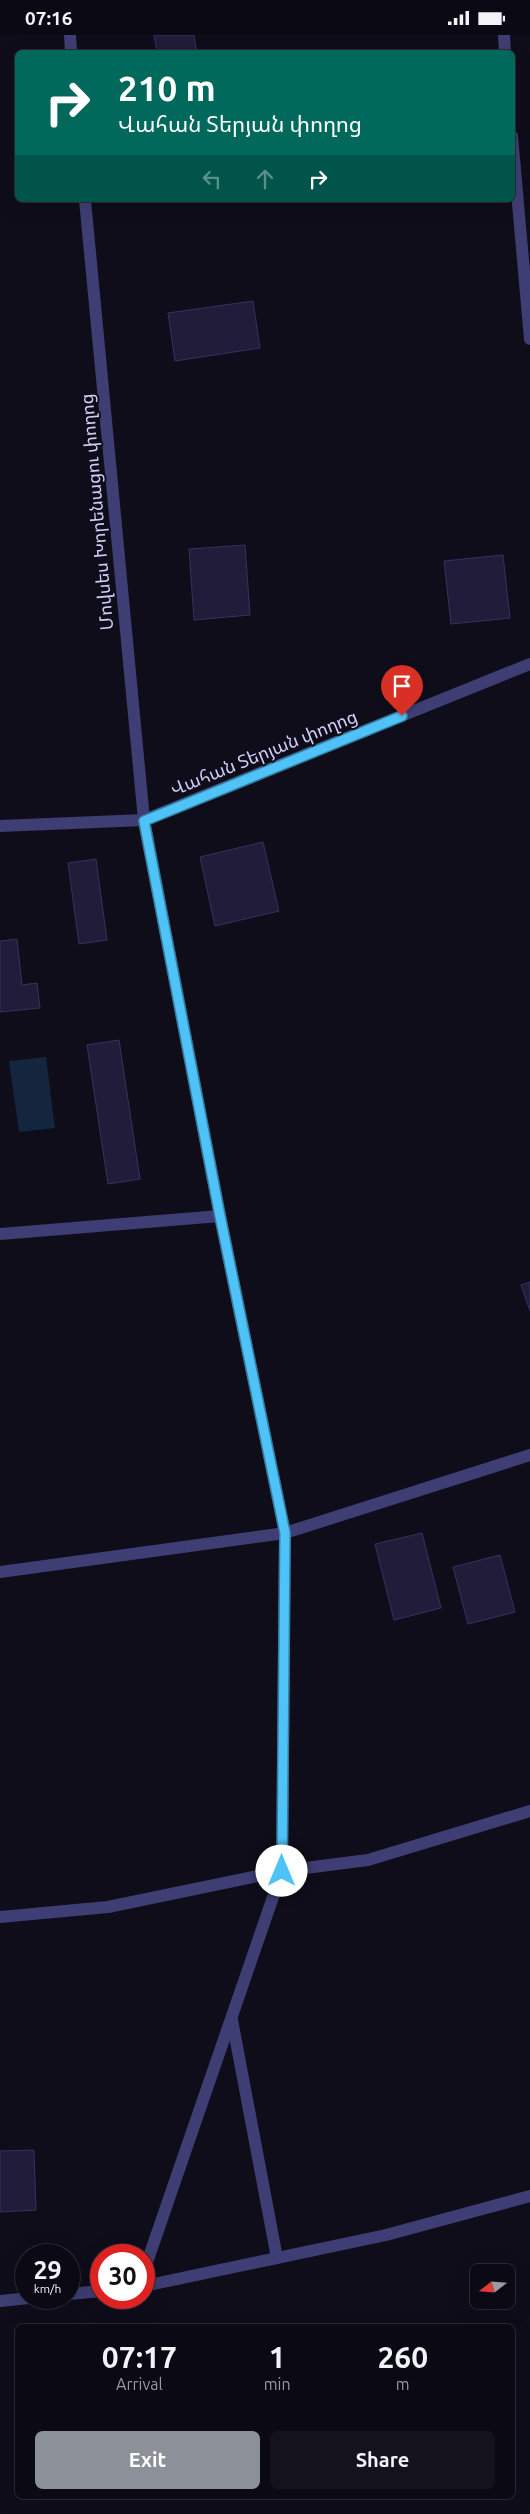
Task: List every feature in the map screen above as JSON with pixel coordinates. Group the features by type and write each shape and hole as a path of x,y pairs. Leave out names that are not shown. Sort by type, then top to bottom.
{"street":[{"path":"70,35 71,50"},
{"path":"504,35 505,50"},
{"path":"515,170 530,339"},
{"name":"Մովսես Խորենացու փողոց","path":"85,202 144,821 220,1216 285,1533 282,1871 153,2244"},
{"name":"Վահան Տերյան փողոց","path":"0,826 144,821 530,664"},
{"path":"0,1234 220,1216"},
{"path":"0,1572 285,1533 530,1455"},
{"path":"0,1917 108,1907 282,1871 368,1860 530,1811"},
{"path":"231,2018 276,2259"},
{"path":"155,2284 386,2235 530,2196"},
{"path":"0,2301 15,2299"}],"water":[{"path":"46,1057 55,1128 19,1132 9,1061"}],"building":[{"path":"154,35 194,35 196,50 156,50"},
{"path":"253,301 260,348 175,361 168,313"},
{"path":"245,545 250,615 194,620 189,549"},
{"path":"503,555 510,618 451,624 444,561"},
{"path":"263,842 279,911 215,926 200,857"},
{"path":"96,859 107,940 79,944 68,863"},
{"path":"17,939 22,985 37,983 40,1008 0,1012 0,941"},
{"path":"119,1040 140,1179 108,1184 87,1045"},
{"path":"530,1282 530,1311 521,1285"},
{"path":"422,1533 441,1608 394,1620 375,1544"},
{"path":"500,1555 515,1612 468,1624 453,1567"},
{"path":"34,2150 36,2210 0,2212 0,2151"}],"route":[{"path":"282,1871 285,1533 220,1216 144,821 402,716"}]}
